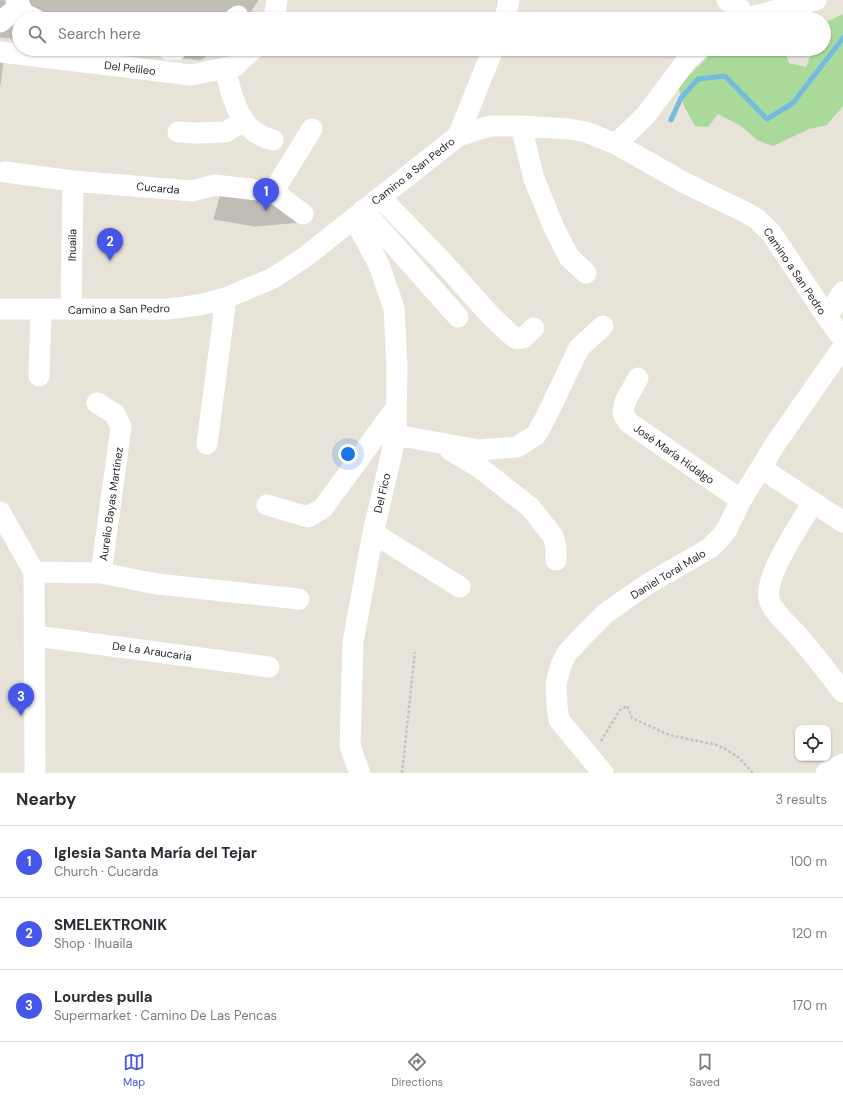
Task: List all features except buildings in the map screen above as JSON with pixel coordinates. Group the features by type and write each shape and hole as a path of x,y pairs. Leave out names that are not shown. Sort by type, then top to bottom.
{"street":[{"path":"275,12 277,0"},
{"path":"506,12 509,0"},
{"path":"727,0 741,12"},
{"path":"768,12 816,0"},
{"path":"0,22 12,15"},
{"name":"Del Pelileo","path":"0,52 12,53"},
{"name":"Del Pelileo","path":"33,56 191,75 235,66 246,56"},
{"path":"458,136 490,56"},
{"path":"616,144 646,115 691,56"},
{"path":"225,68 231,92 243,121 262,138 273,140"},
{"path":"178,132 226,132 243,121"},
{"name":"Camino a San Pedro","path":"0,309 177,308 199,305 226,298 257,285 286,270 305,257 458,136 490,126 520,126 569,129 586,132 616,144 684,183 745,212 762,223 772,234 843,339"},
{"path":"520,126 534,179 555,230 569,257 586,273"},
{"path":"273,192 312,129"},
{"name":"Cucarda","path":"5,172 73,181 192,191 215,185 273,192 303,214"},
{"name":"Ihuaila","path":"71,309 73,181"},
{"path":"380,197 441,260 490,315 510,334 517,339 523,338 534,328"},
{"path":"358,214 458,317"},
{"name":"Del Fico","path":"358,214 379,265 394,308 397,366 396,435 373,533 353,642 350,746 362,772"},
{"path":"827,317 843,292"},
{"path":"206,444 226,298"},
{"path":"39,376 42,309"},
{"path":"396,435 479,450 517,447 536,435 579,348 603,326"},
{"name":"Daniel Toral Malo","path":"603,773 559,720 556,684 561,665 567,654 606,613 646,586 710,548 727,529 741,500 776,443 843,347"},
{"name":"José María Hidalgo","path":"638,378 625,402 623,413 628,422 741,500"},
{"name":"Aurelio Bayas Martínez","path":"34,572 101,573 121,427 114,414 97,404"},
{"path":"267,505 308,517 323,508 396,408"},
{"path":"439,443 480,468 530,506 553,536 556,548 556,560"},
{"path":"761,468 843,522"},
{"path":"813,502 774,570 769,587 768,598 774,609 799,636 843,692"},
{"path":"0,512 34,572 36,636 35,773"},
{"path":"373,533 460,586"},
{"path":"101,573 157,584 299,599"},
{"name":"De La Araucaria","path":"36,636 269,667"},
{"path":"826,773 843,764"}],"path":[{"path":"402,773 415,652"},
{"path":"591,757 620,710 627,706 632,718 669,735 717,745 739,758 753,773"}],"green space":[{"path":"843,14 843,106 827,125 809,129 773,146 757,140 741,126 718,114 708,127 695,126 684,106 678,86 709,56 786,56 789,63 806,67 810,56 831,56 831,20"}],"waterway":[{"path":"831,54 843,38"},
{"path":"671,120 681,98 698,79 725,76 767,119 793,103 829,56"}],"place":[{"name":"Iglesia Santa María del Tejar","path":"266,211"},
{"name":"SMELEKTRONIK","path":"110,261"},
{"name":"Lourdes pulla","path":"21,716"}]}
